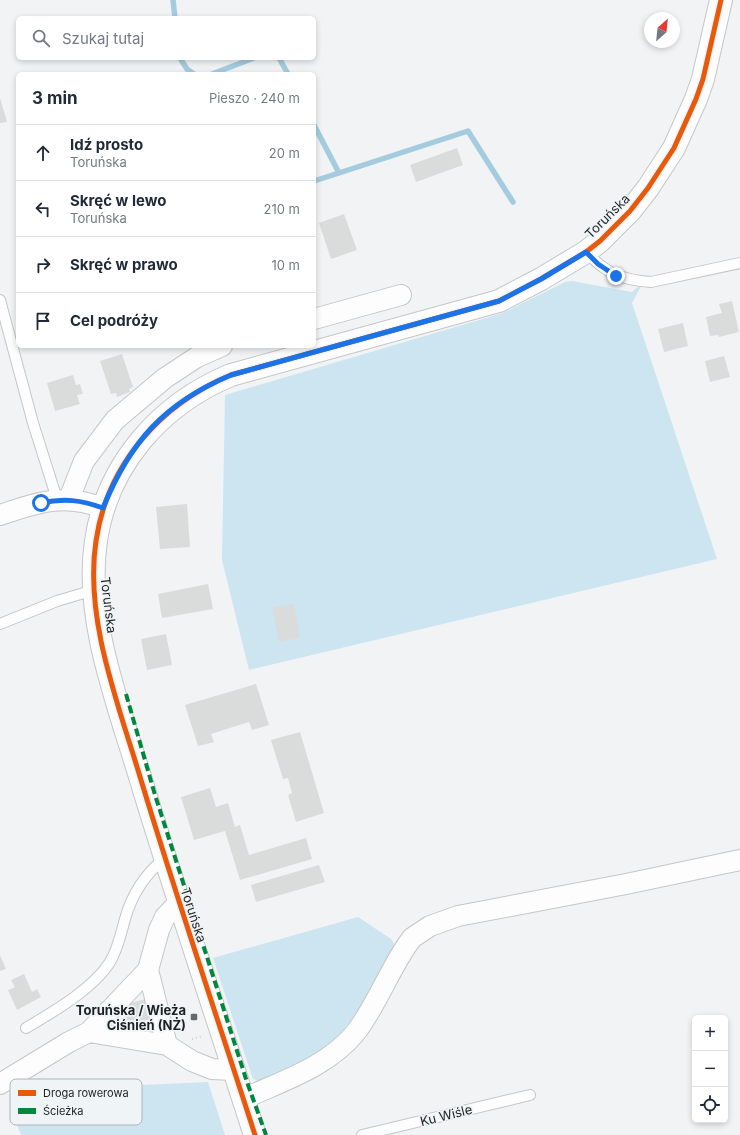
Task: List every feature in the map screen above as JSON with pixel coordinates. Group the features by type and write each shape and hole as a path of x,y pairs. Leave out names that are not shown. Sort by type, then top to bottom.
{"street":[{"name":"Toruńska","path":"255,1135 178,903 110,676 94,590 94,560 103,508 116,477 126,459 145,435 185,399 217,381 231,375 499,301 541,279 586,252 600,241 630,211 648,188 674,148 693,106 703,79 721,0"},
{"path":"316,318 401,295"},
{"path":"63,499 84,461 115,420 165,378 196,358 218,348"},
{"path":"0,515 63,499 88,502 103,508"},
{"path":"243,1099 315,1066 343,1046 365,1018 412,938 430,926 458,916 626,884 740,860"},
{"path":"167,1045 148,970 158,930 165,917 178,903"},
{"path":"0,1084 69,1042 89,1032 148,970"},
{"path":"89,1032 167,1045 192,1061 212,1069 233,1070"}],"lane":[{"path":"586,252 598,264 616,276 637,281 651,282 740,263"},
{"path":"0,300 32,423 63,499"},
{"path":"0,624 57,602 94,590"},
{"path":"26,1028 61,1007 102,973 114,954 136,892 150,871 165,858"},
{"name":"Ku Wiśle","path":"362,1135 530,1095"}],"shaded area":[{"path":"572,281 632,292 644,281 632,303 717,559 249,670 222,560 225,395 503,313 565,282"},
{"path":"358,917 391,939 394,943 394,948 360,1008 339,1035 312,1056 259,1081 253,1079 213,958"},
{"path":"208,1082 225,1135 21,1135 17,1125 142,1125 142,1085"}],"building":[{"path":"0,98 7,122 0,123"},
{"path":"457,148 463,165 416,182 410,165"},
{"path":"344,214 357,250 331,259 319,223"},
{"path":"732,301 739,332 719,337 718,335 710,336 706,317 722,313 719,304"},
{"path":"683,323 688,346 664,352 658,329"},
{"path":"122,354 133,387 129,389 130,392 117,397 116,393 111,394 100,361"},
{"path":"724,356 730,377 710,382 705,361"},
{"path":"73,375 76,385 80,384 83,394 77,395 80,404 55,411 47,383"},
{"path":"187,504 190,547 160,549 156,507"},
{"path":"208,584 213,609 162,618 158,594"},
{"path":"294,604 300,638 279,642 272,608"},
{"path":"166,634 172,665 147,670 141,639"},
{"path":"256,684 269,725 252,730 249,722 211,734 214,742 198,746 185,705"},
{"path":"300,732 324,813 296,822 288,795 292,793 288,778 283,779 271,740"},
{"path":"210,788 216,807 228,803 235,827 240,825 249,855 306,838 312,859 240,880 225,831 194,840 181,797"},
{"path":"319,865 325,882 256,902 251,885"},
{"path":"0,955 6,969 0,971"},
{"path":"24,974 32,992 37,989 41,997 17,1010 8,990 15,987 11,980"},
{"path":"146,999 151,1019 127,1025 121,1005"}],"waterway":[{"path":"173,0 175,16"},
{"path":"181,60 187,69 191,72"},
{"path":"217,72 249,60"},
{"path":"280,60 287,72"},
{"path":"316,129 339,173 468,131 513,202"},
{"path":"316,180 339,173"}],"marked path":[{"path":"126,694 155,795 247,1082 266,1135"}],"cycle path":[{"path":"255,1135 123,722 99,631 95,601 94,571 96,541 102,513 112,487 125,462 141,440 160,420 182,402 206,387 231,375 499,301 541,279 586,252 600,241 630,211 648,188 674,148 696,99 703,79 721,0"}],"place":[{"name":"Toruńska / Wieża Ciśnień (NŻ)","path":"194,1017"}],"route":[{"path":"41,503 69,499 88,502 103,508 116,477 126,459 155,424 185,399 231,375 499,301 566,265 586,252 598,264 616,276"}]}
